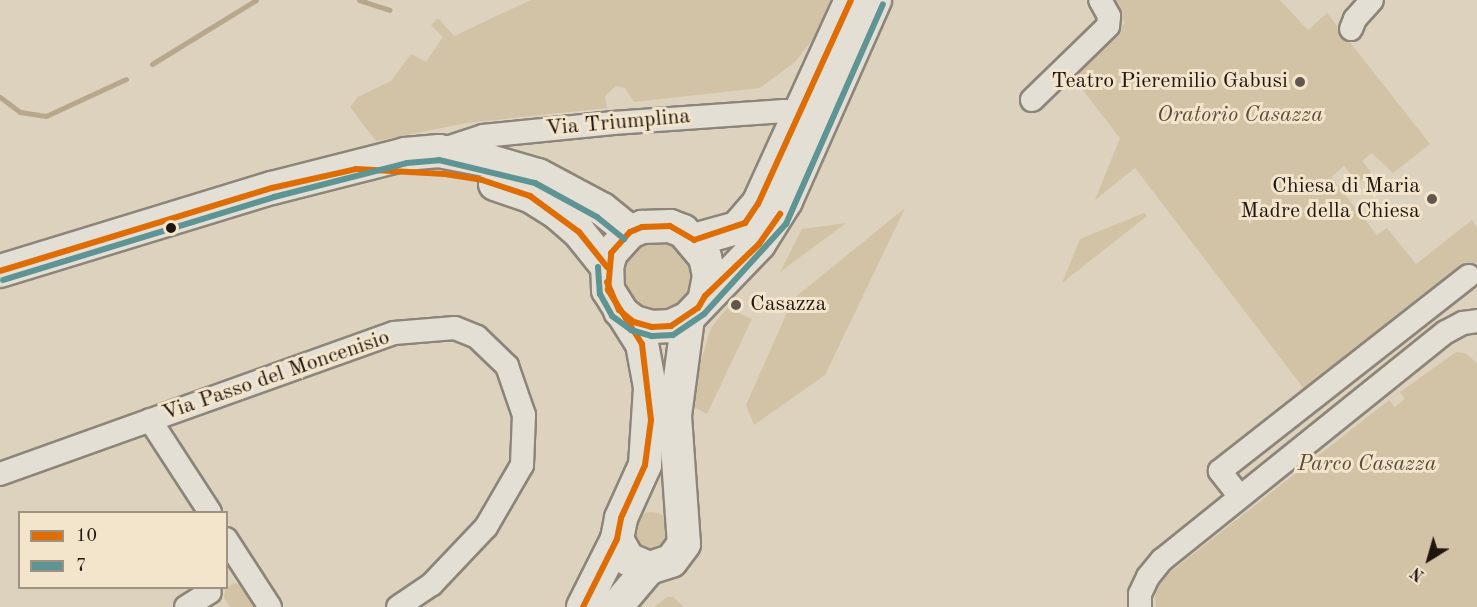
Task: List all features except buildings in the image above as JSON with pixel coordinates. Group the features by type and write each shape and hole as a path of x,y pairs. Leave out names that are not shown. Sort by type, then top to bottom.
{"main road":[{"path":"694,240 745,223 758,204 851,0"},
{"path":"619,310 634,322 652,327 671,326 697,307 759,244 778,219 875,0"},
{"path":"0,271 272,188 405,154 439,151 490,161 538,175 603,209 630,232"},
{"path":"356,168 445,174 483,180 530,196 579,232 607,267"},
{"path":"583,607 617,539 621,518 628,508 645,465 650,387 642,344 608,290 607,267 611,254 630,232 642,227 670,226 694,240 705,256 709,276 697,307 675,416 683,521 686,532 679,554 671,561 649,568 616,607"},
{"path":"628,508 648,499 658,500 677,511 683,521"},
{"path":"617,539 628,559 649,568"}],"street":[{"path":"1351,29 1355,19 1372,0"},
{"path":"1032,100 1108,26 1109,16 1097,6"},
{"name":"Via Triumplina","path":"439,151 483,136 542,130 784,111 798,116"},
{"path":"1237,493 1220,471 1469,276"},
{"path":"1140,607 1140,594 1148,577 1162,560 1446,332 1463,323 1477,321"},
{"name":"Via Passo del Moncenisio","path":"0,474 394,333 455,328 477,337 507,366 524,415 522,465 479,535 432,584 398,607"},
{"path":"150,420 209,511"},
{"path":"229,552 270,607"},
{"path":"186,607 214,595"}],"green space":[{"path":"531,0 830,0 813,39 795,62 760,88 634,102 625,88 616,86 605,96 607,108 467,123 376,141 350,107 358,97 391,81 411,54 426,62 443,37 431,25 438,18 454,36"},
{"name":"Oratorio Casazza","path":"1113,0 1280,0 1308,30 1327,13 1430,144 1393,173 1372,153 1362,161 1371,172 1357,183 1344,166 1331,177 1377,235 1387,228 1416,264 1472,220 1477,227 1477,262 1308,394 1135,168 1095,200 1120,138 1071,75 1046,91 1125,23 1111,4"},
{"path":"905,208 825,375 754,425 746,405 793,299"},
{"path":"1144,213 1147,216 1062,283 1080,239"},
{"path":"846,223 780,272 802,229"},
{"path":"658,242 671,245 682,252 689,263 692,276 689,289 682,300 671,307 658,310 645,307 634,300 627,289 624,276 627,263 634,252 645,245"},
{"path":"727,308 752,319 707,414 694,407 695,381 711,328"},
{"name":"Parco Casazza","path":"1456,352 1465,353 1477,363 1477,607 1156,607 1155,594 1164,577 1389,400 1395,407 1405,399 1400,392"},
{"path":"651,512 659,513 665,518 670,524 670,540 665,546 659,551 651,552 643,551 637,546 632,540 631,532 632,524 637,518 643,513"},
{"path":"233,583 242,585 256,607 230,607 224,598 225,590"},
{"path":"667,597 673,597 684,607 654,607"}],"waterway":[{"path":"152,64 256,0"},
{"path":"359,0 389,10"},
{"path":"0,97 20,112 46,116 126,79"}],"transit line":[{"name":"10","path":"583,607 617,539 621,518 645,465 651,420 642,344 608,290 611,253 630,232 642,227 670,226 694,240 745,223 758,204 851,0"},
{"name":"7","path":"598,267 600,294 612,316 631,330 652,336 673,335 704,314 786,224 883,4"},
{"name":"7","path":"3,280 274,197 407,163 439,160 535,183 597,217 624,239"},
{"name":"10","path":"0,271 272,188 356,169 445,174 482,180 530,196 579,232 607,267"},
{"name":"10","path":"607,282 619,310 634,322 652,327 671,326 698,308 705,296 759,244 780,214"}],"place":[{"name":"Teatro Pieremilio Gabusi","path":"1300,82"},
{"name":"Chiesa di Maria Madre della Chiesa","path":"1432,199"},
{"name":"Casazza","path":"736,305"}]}
